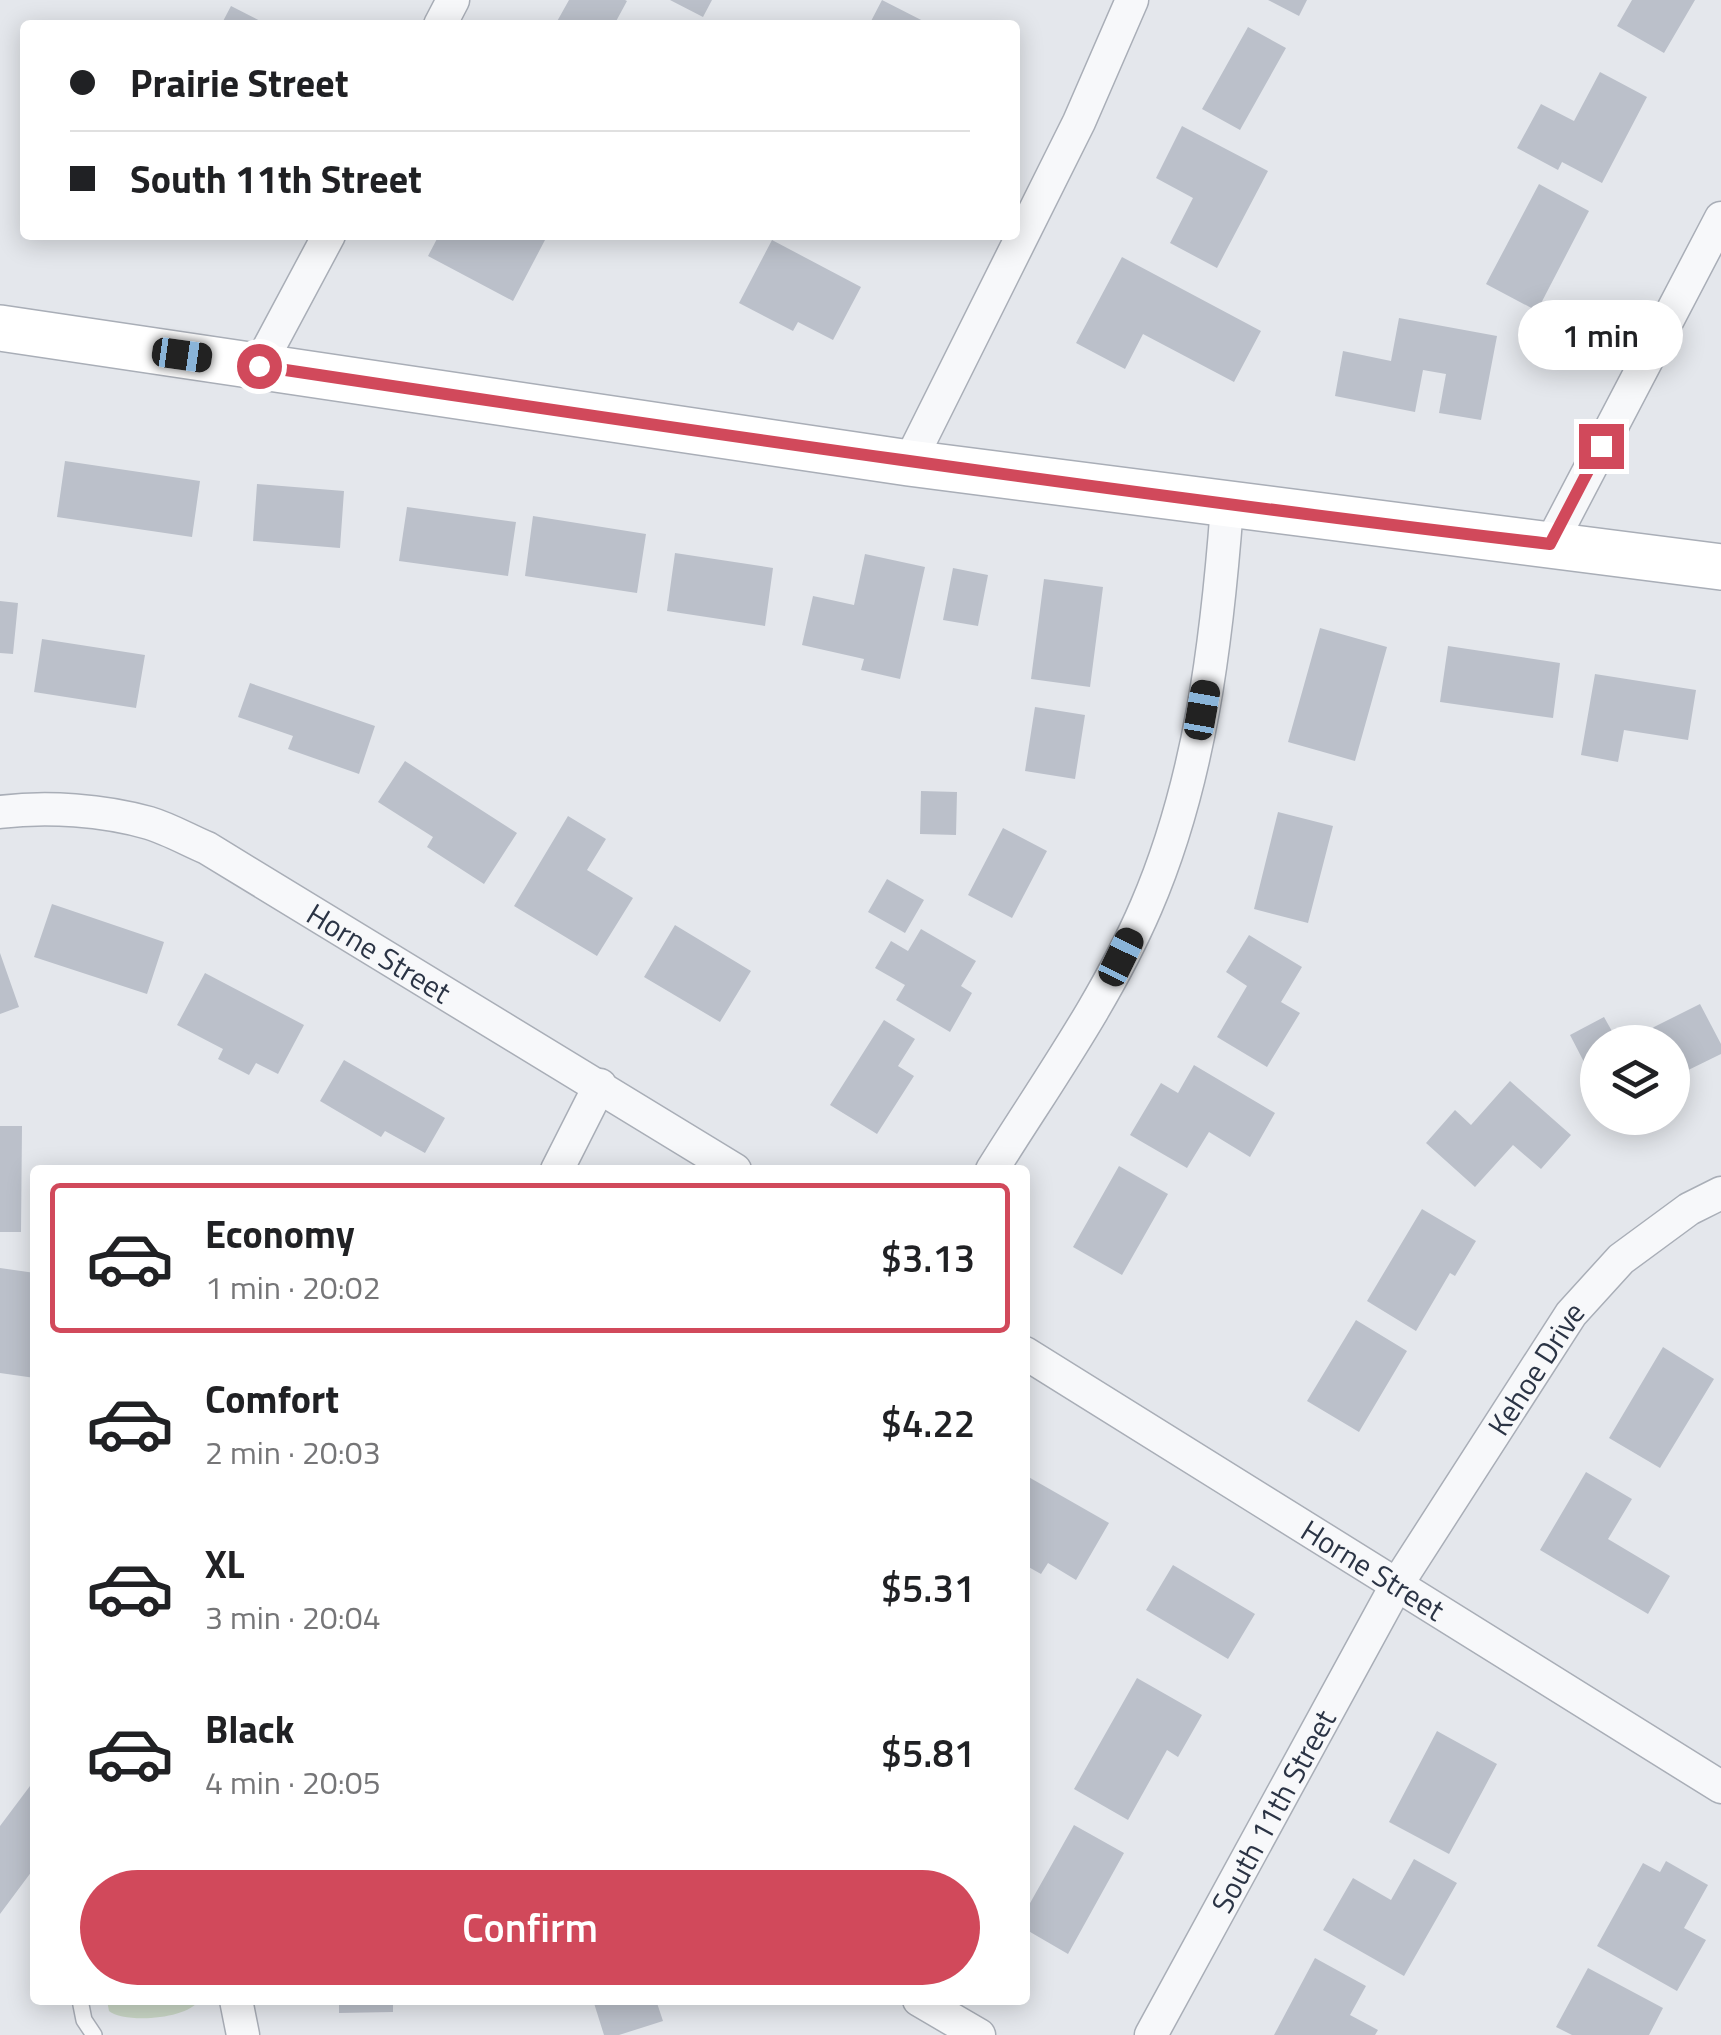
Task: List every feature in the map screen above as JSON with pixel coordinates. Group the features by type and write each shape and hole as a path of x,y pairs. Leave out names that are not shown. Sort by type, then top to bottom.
{"street":[{"path":"1020,239 1132,0"},
{"path":"1550,544 1721,218"},
{"path":"259,366 325,240"},
{"path":"909,463 1020,240"},
{"path":"0,328 909,463 1721,567"},
{"path":"995,1165 1108,982 1146,908 1186,790 1207,681 1227,506"},
{"name":"Horne Street","path":"0,812 77,811 150,824 207,848 727,1165"},
{"path":"560,1165 600,1085"},
{"name":"Kehoe Drive","path":"1396,1586 1571,1314 1621,1259 1689,1209 1721,1193"},
{"name":"Horne Street","path":"1030,1356 1721,1787"},
{"name":"South 11th Street","path":"1151,2035 1396,1586"},
{"path":"237,2005 243,2035"},
{"path":"929,2005 980,2035"}],"lane":[{"path":"81,2005 84,2020 94,2035"}],"green space":[{"path":"108,2005 194,2005 183,2012 156,2018 128,2017 109,2011"}],"building":[{"path":"569,0 627,1 617,20 558,20"},
{"path":"670,0 712,0 703,17"},
{"path":"882,0 921,20 872,20"},
{"path":"1268,0 1307,0 1299,16"},
{"path":"1632,0 1695,0 1664,53 1617,26"},
{"path":"231,6 258,20 224,20"},
{"path":"1248,27 1286,48 1240,130 1202,109"},
{"path":"1600,72 1647,97 1602,183 1562,162 1558,170 1517,148 1541,104 1574,121"},
{"path":"1182,126 1268,171 1217,268 1170,243 1193,198 1156,178"},
{"path":"1539,184 1589,211 1537,311 1486,284"},
{"path":"436,240 545,240 513,301 428,256"},
{"path":"772,240 861,287 833,340 798,322 793,331 739,303"},
{"path":"1122,257 1261,331 1234,382 1143,334 1125,369 1076,343"},
{"path":"1399,318 1497,336 1481,420 1439,413 1446,374 1423,370 1415,412 1335,396 1343,351 1391,361"},
{"path":"65,461 200,481 192,537 57,517"},
{"path":"257,484 344,491 340,548 253,541"},
{"path":"407,507 516,522 508,576 399,561"},
{"path":"533,516 646,534 637,593 525,576"},
{"path":"675,553 773,568 765,626 667,611"},
{"path":"865,554 925,567 900,679 861,670 864,659 802,645 813,596 854,605"},
{"path":"953,568 988,575 978,626 943,620"},
{"path":"1044,579 1103,587 1090,687 1031,679"},
{"path":"0,601 18,603 13,654 0,653"},
{"path":"1320,628 1387,647 1355,761 1288,742"},
{"path":"42,639 145,655 136,708 34,692"},
{"path":"1448,646 1560,663 1553,718 1440,702"},
{"path":"1595,674 1696,690 1688,740 1624,730 1618,762 1581,755"},
{"path":"250,683 375,726 359,774 288,749 293,736 238,717"},
{"path":"1035,707 1085,715 1075,779 1025,771"},
{"path":"405,761 517,833 484,884 427,847 433,837 378,802"},
{"path":"921,791 957,792 956,835 920,834"},
{"path":"1278,812 1333,826 1308,923 1254,909"},
{"path":"568,816 606,839 587,870 633,898 597,956 514,906"},
{"path":"1003,828 1047,851 1012,918 968,895"},
{"path":"887,879 924,900 905,933 868,912"},
{"path":"52,904 164,942 147,994 34,957"},
{"path":"675,925 751,971 720,1022 644,977"},
{"path":"921,929 976,961 961,986 972,993 950,1032 896,1000 905,985 875,968 891,941 908,951"},
{"path":"1249,935 1302,967 1281,1002 1300,1013 1267,1067 1217,1037 1247,986 1226,972"},
{"path":"0,953 19,1007 0,1014"},
{"path":"205,973 304,1025 278,1074 256,1063 249,1075 218,1059 223,1049 177,1025"},
{"path":"1700,1004 1721,1044 1721,1054 1690,1069 1690,1025 1658,1025"},
{"path":"1604,1017 1608,1025 1589,1025"},
{"path":"884,1020 915,1039 898,1066 914,1076 877,1134 830,1105"},
{"path":"1580,1030 1580,1054 1570,1035"},
{"path":"344,1060 445,1118 425,1153 385,1131 381,1137 320,1101"},
{"path":"1194,1065 1275,1113 1250,1157 1209,1132 1187,1168 1130,1135 1161,1083 1178,1093"},
{"path":"1510,1081 1571,1135 1541,1169 1513,1145 1475,1187 1426,1143 1455,1110 1471,1125"},
{"path":"0,1126 22,1126 21,1232 0,1232"},
{"path":"1119,1166 1168,1194 1122,1275 1073,1247"},
{"path":"1422,1209 1476,1241 1455,1276 1450,1273 1416,1331 1367,1301"},
{"path":"0,1268 30,1272 30,1377 0,1373"},
{"path":"1356,1320 1407,1351 1359,1432 1307,1401"},
{"path":"1663,1347 1714,1379 1660,1468 1609,1438"},
{"path":"1586,1472 1632,1499 1608,1539 1670,1576 1648,1614 1540,1550"},
{"path":"1030,1478 1109,1523 1076,1580 1048,1563 1041,1574 1030,1568"},
{"path":"1173,1565 1255,1614 1228,1659 1146,1610"},
{"path":"1137,1678 1202,1715 1178,1757 1167,1750 1128,1820 1074,1789"},
{"path":"1437,1731 1497,1764 1449,1854 1389,1822"},
{"path":"30,1786 30,1874 0,1914 0,1826"},
{"path":"1074,1825 1124,1853 1068,1954 1030,1932 1030,1903"},
{"path":"1414,1859 1457,1883 1404,1976 1323,1930 1353,1878 1391,1900"},
{"path":"1666,1861 1708,1885 1684,1928 1706,1940 1677,1991 1597,1946 1643,1863 1660,1872"},
{"path":"1315,1958 1366,1986 1350,2015 1378,2030 1375,2035 1274,2035"},
{"path":"1588,1968 1663,2008 1649,2035 1572,2035 1556,2027"},
{"path":"339,2005 393,2005 393,2012 339,2013"},
{"path":"595,2005 658,2005 663,2021 619,2035 604,2035"}],"route":[{"path":"259,366 944,468 1550,544 1601,446"}]}
